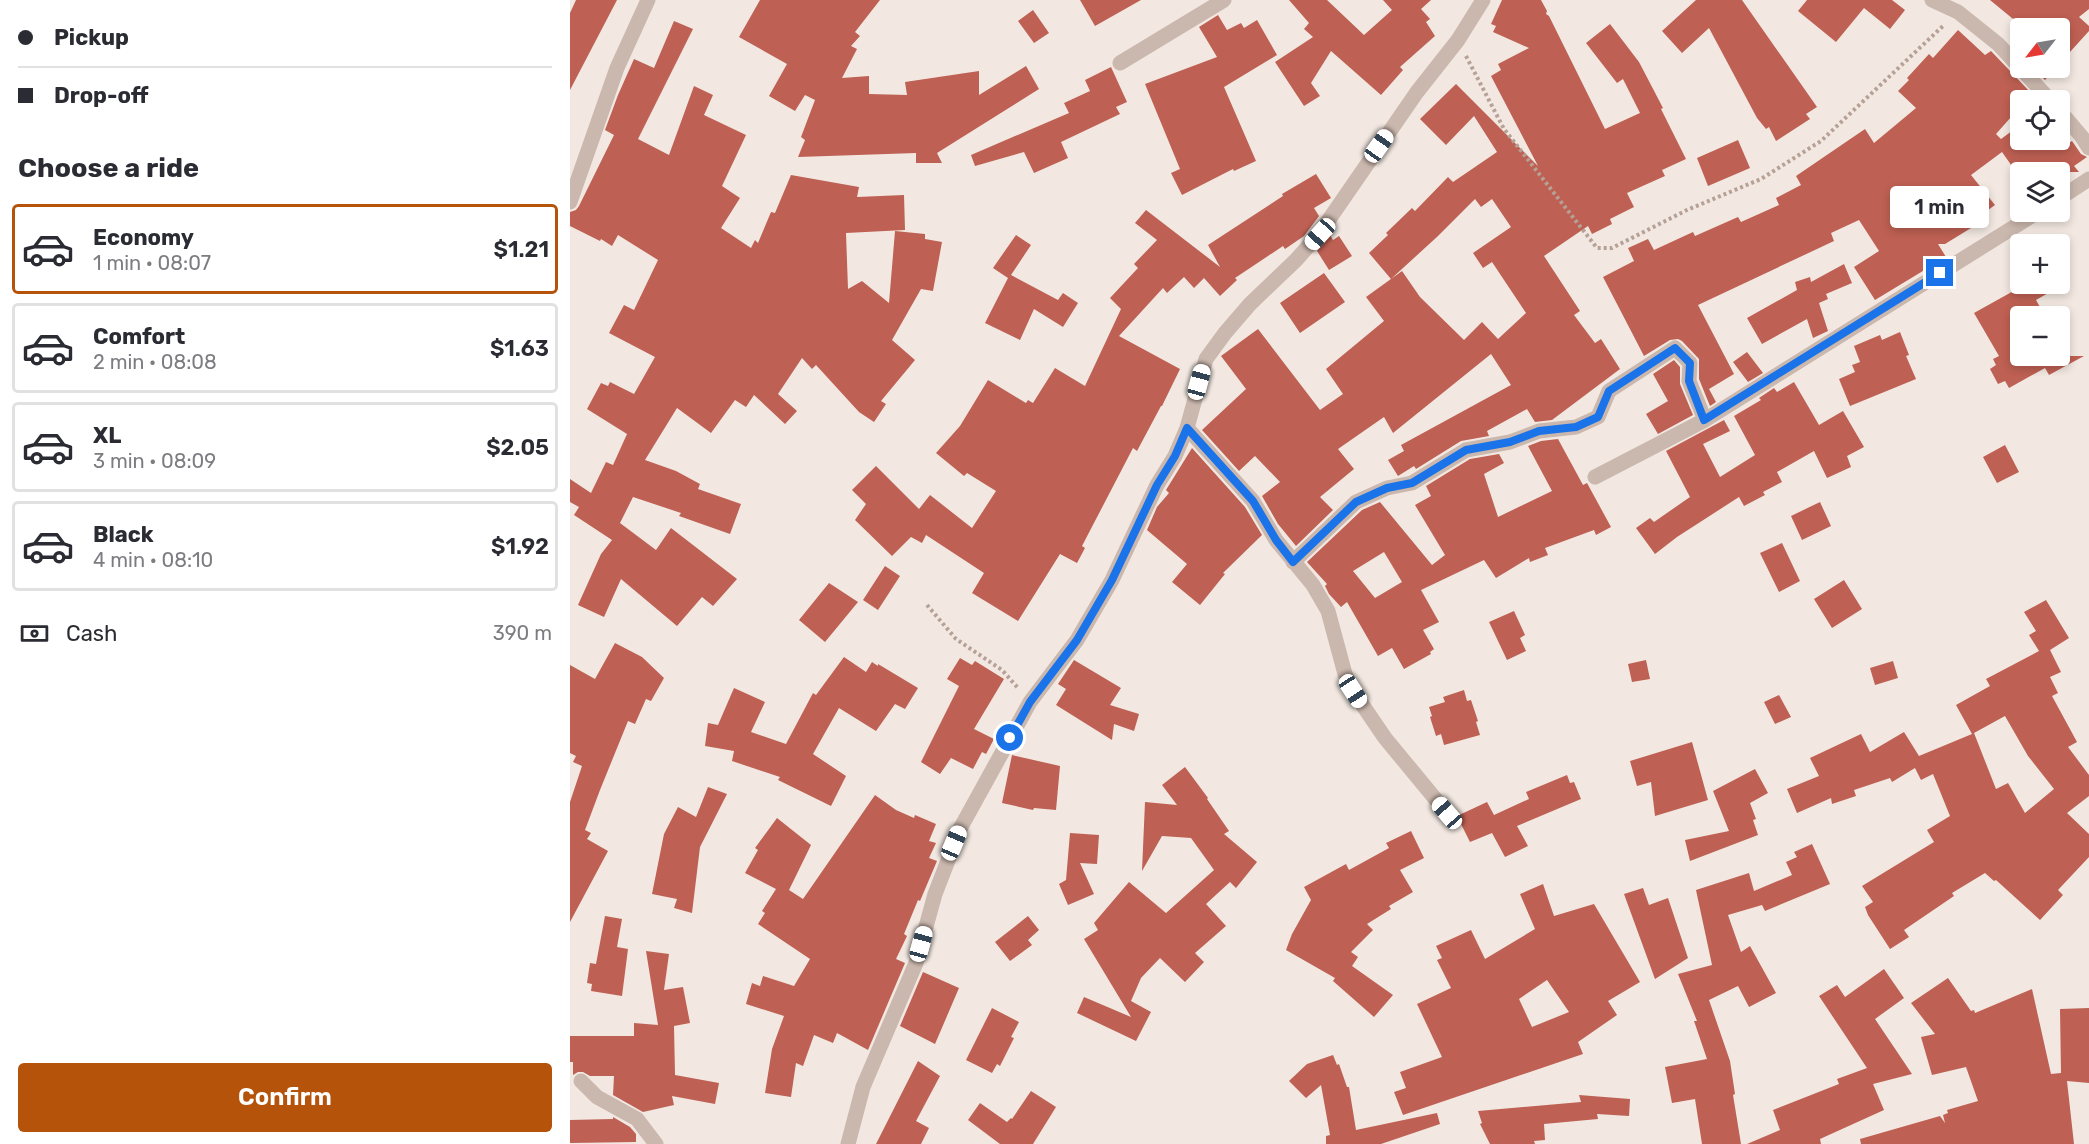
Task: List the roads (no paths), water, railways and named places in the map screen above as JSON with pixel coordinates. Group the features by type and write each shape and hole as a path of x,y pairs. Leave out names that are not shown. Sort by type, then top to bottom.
{"street":[{"path":"570,202 617,68 648,0"},
{"path":"1120,63 1224,0"},
{"path":"848,1144 863,1087 916,963 935,894 947,858 961,827 1030,702 1077,640 1112,580 1187,428 1206,359 1250,304 1320,234 1411,101 1458,40 1483,0"},
{"path":"1932,0 1958,12 1998,44 2041,90"},
{"path":"2070,123 2089,148"},
{"path":"2070,191 2089,179"},
{"path":"1595,477 1704,420 2022,222"},
{"path":"1293,562 1356,502 1387,488 1412,483 1466,450 1510,442 1539,431 1576,427 1598,417 1609,391 1675,348 1690,363 1689,381 1704,420"},
{"path":"1187,428 1253,501 1276,540 1322,598 1335,631 1346,674 1353,691 1385,738 1447,813"},
{"path":"581,1081 597,1097 637,1119 656,1144"}]}
